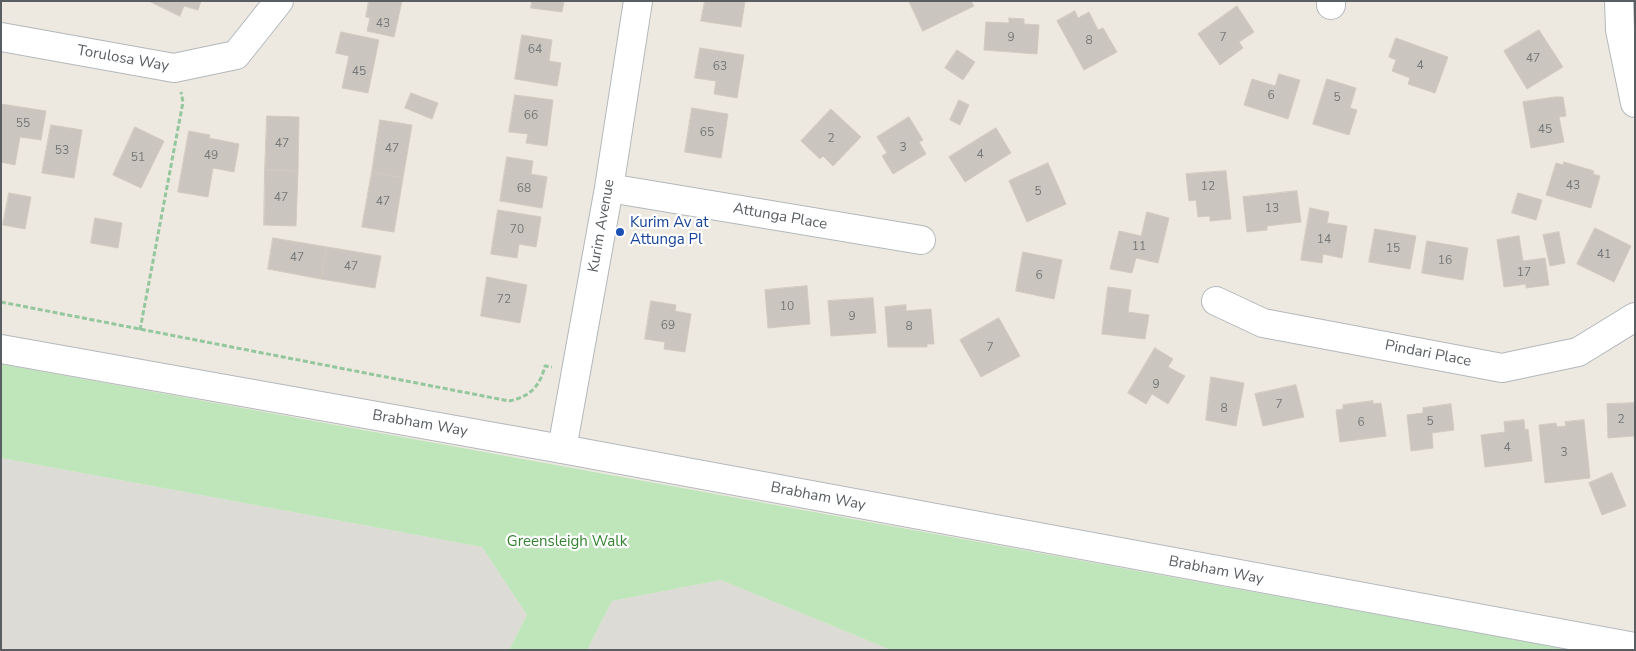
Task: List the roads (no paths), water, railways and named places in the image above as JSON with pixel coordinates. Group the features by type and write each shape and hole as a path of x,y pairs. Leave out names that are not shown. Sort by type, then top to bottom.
{"main road":[{"name":"Torulosa Way","path":"1,37 174,68 236,55 279,1"},
{"name":"Kurim Avenue","path":"562,449 609,188 638,1"},
{"path":"1619,1 1620,30 1635,104"},
{"name":"Attunga Place","path":"609,188 921,240"},
{"name":"Pindari Place","path":"1216,301 1263,323 1502,368 1578,352 1635,317"},
{"name":"Brabham Way","path":"1,349 562,449 1635,647"}],"place":[{"name":"Kurim Av at Attunga Pl","path":"620,232"}],"park label":[{"name":"Greensleigh Walk","path":"567,542"}]}
